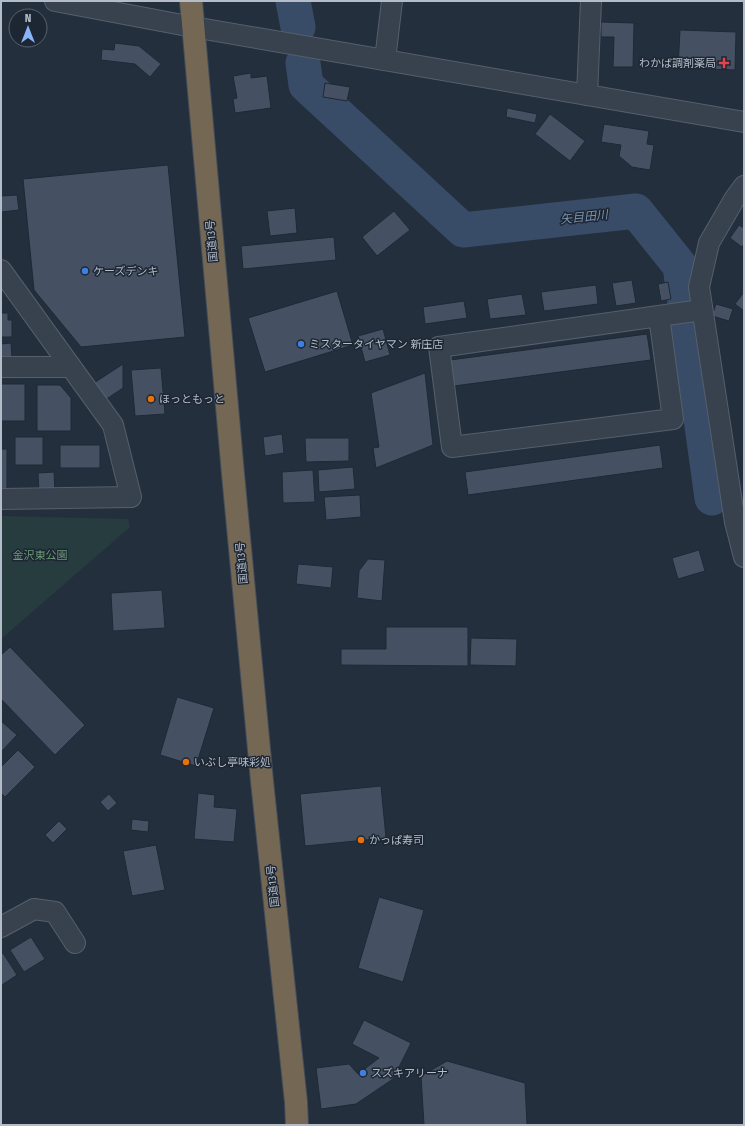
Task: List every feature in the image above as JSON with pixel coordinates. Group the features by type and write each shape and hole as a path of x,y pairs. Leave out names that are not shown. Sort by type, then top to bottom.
{"highway":[{"name":"国道13号","path":"191,1 237,514 296,1102 297,1125"}],"street":[{"path":"55,1 193,27 744,122"},
{"path":"385,60 392,1"},
{"path":"587,95 591,1"},
{"path":"744,186 735,198 709,243 699,287 735,522 744,557"},
{"path":"1,270 113,425 130,497 1,499"},
{"path":"666,315 672,419 452,448 439,347 666,315 702,310"},
{"path":"1,368 71,367"},
{"path":"1,927 34,908 55,912 75,944"}],"green space":[{"name":"金沢東公園","path":"1,516 128,519 130,527 1,639"}],"building":[{"path":"601,22 634,23 633,67 613,67 614,37 601,37"},
{"path":"680,30 736,32 735,70 678,68"},
{"path":"115,43 139,46 161,64 150,77 135,64 101,60 102,49 114,50"},
{"path":"251,73 251,78 267,76 271,108 235,113 233,99 237,98 233,76"},
{"path":"325,83 350,87 347,101 323,97"},
{"path":"507,108 537,114 535,123 506,117"},
{"path":"550,114 585,141 570,161 535,134"},
{"path":"604,124 649,131 647,144 654,145 650,170 632,167 619,156 621,145 601,142"},
{"path":"168,165 185,337 81,347 34,290 23,179"},
{"path":"17,195 19,210 1,212 1,196"},
{"path":"295,208 297,233 270,236 267,211"},
{"path":"394,211 410,230 377,256 362,237"},
{"path":"739,225 744,228 744,244 742,247 730,238"},
{"path":"334,237 336,260 243,269 241,246"},
{"path":"632,280 636,303 616,306 612,283"},
{"path":"668,282 671,299 661,301 658,284"},
{"path":"596,285 598,304 544,311 541,292"},
{"path":"337,291 353,345 265,372 248,318"},
{"path":"744,292 744,311 735,304"},
{"path":"522,294 526,315 490,319 487,299"},
{"path":"464,301 467,318 425,324 423,307"},
{"path":"716,304 733,309 729,321 712,316"},
{"path":"1,313 8,313 8,320 12,320 12,337 1,337"},
{"path":"383,329 390,355 365,362 358,336"},
{"path":"647,334 651,360 454,386 450,360"},
{"path":"11,343 12,358 1,358 1,344"},
{"path":"123,364 123,388 105,400 94,383"},
{"path":"161,368 165,414 135,416 131,370"},
{"path":"425,373 433,445 376,468 373,448 379,447 371,393"},
{"path":"1,384 25,384 25,421 1,421"},
{"path":"37,385 60,385 71,398 71,431 37,431"},
{"path":"282,434 284,453 265,456 263,437"},
{"path":"15,437 43,437 43,465 15,465"},
{"path":"305,438 349,438 349,461 306,462"},
{"path":"60,445 100,445 100,468 60,468"},
{"path":"660,445 663,468 468,495 465,472"},
{"path":"1,449 7,449 7,491 1,491"},
{"path":"353,467 355,489 319,492 318,470"},
{"path":"313,470 315,502 283,503 282,472"},
{"path":"54,472 55,492 39,492 38,473"},
{"path":"360,495 361,517 326,520 324,497"},
{"path":"699,550 705,571 678,579 672,558"},
{"path":"368,559 385,560 382,601 357,598 359,571"},
{"path":"298,564 333,567 331,588 296,584"},
{"path":"162,590 165,628 113,631 111,593"},
{"path":"386,627 468,627 468,666 341,665 341,649 386,649"},
{"path":"471,638 517,639 516,666 470,665"},
{"path":"10,647 85,725 55,755 1,699 1,655"},
{"path":"177,697 214,708 196,766 160,755"},
{"path":"1,721 17,735 1,752"},
{"path":"18,750 35,767 5,797 1,793 1,767"},
{"path":"381,786 386,838 305,846 300,794"},
{"path":"198,793 215,795 214,807 237,809 234,842 194,839"},
{"path":"109,794 117,803 108,811 100,802"},
{"path":"132,819 149,821 148,832 131,830"},
{"path":"59,821 67,829 53,843 45,835"},
{"path":"156,845 165,890 132,896 123,851"},
{"path":"379,897 424,910 403,982 358,968"},
{"path":"31,937 45,959 24,972 10,950"},
{"path":"3,953 17,975 2,985 1,954"},
{"path":"364,1020 411,1043 393,1079 356,1104 321,1109 316,1068 349,1064 358,1074 379,1058 352,1044"},
{"path":"447,1061 525,1083 527,1125 424,1125 421,1076"}],"waterway":[{"name":"矢目田川","path":"293,1 298,27"},
{"name":"矢目田川","path":"303,63 306,85 463,230 636,211 680,266 712,498"}],"place":[{"name":"わかば調剤薬局","path":"724,63"},
{"name":"ケーズデンキ","path":"85,271"},
{"name":"ミスタータイヤマン 新庄店","path":"301,344"},
{"name":"ほっともっと","path":"151,399"},
{"name":"いぶし亭味彩処","path":"186,762"},
{"name":"かっぱ寿司","path":"361,840"},
{"name":"スズキアリーナ","path":"363,1073"}]}
